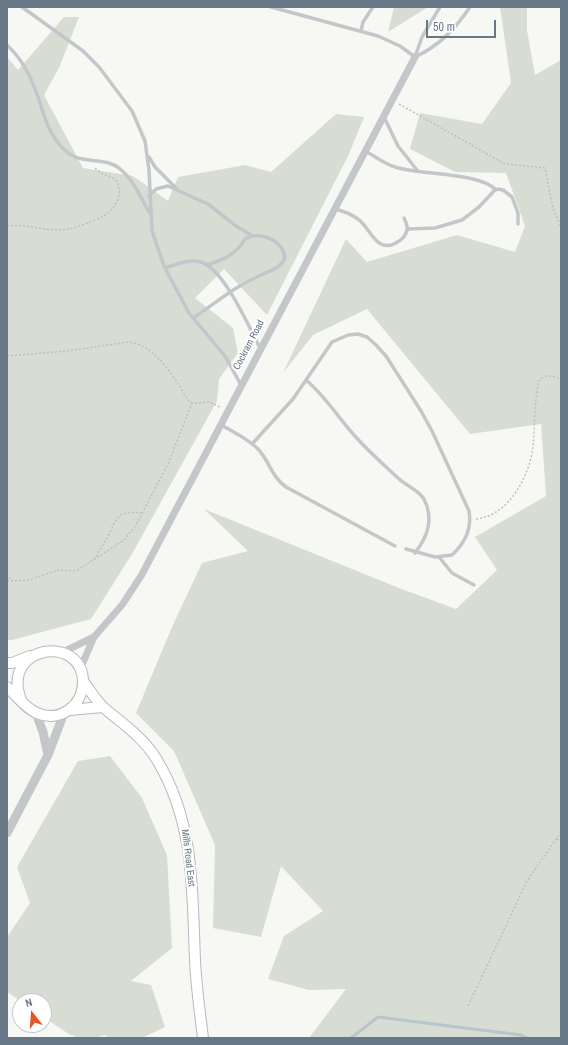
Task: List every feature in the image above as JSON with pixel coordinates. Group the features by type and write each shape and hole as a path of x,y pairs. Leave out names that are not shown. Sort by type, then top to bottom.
{"main road":[{"path":"7,663 12,663 49,650 63,652 76,662 80,669 83,681 82,692 77,702 67,712"},
{"path":"22,700 18,690 17,679 20,669 26,660 35,654"},
{"name":"Mills Road East","path":"83,681 102,707 132,729 157,759 174,792 186,831 192,868 195,962 203,1038"},
{"path":"7,687 28,707 36,713 45,716 102,707"}],"street":[{"name":"Cockram Road","path":"80,669 94,637 122,605 141,576 226,412 415,57"},
{"name":"Cockram Road","path":"63,652 94,637"},
{"path":"7,833 48,755 67,712"},
{"path":"36,713 43,732 48,755"}],"lane":[{"path":"22,7 65,37 99,67 132,111 143,134 147,154 152,231 165,268 193,318 225,356 241,385"},
{"path":"271,7 388,40 415,57"},
{"path":"360,31 363,22 373,7"},
{"path":"415,57 422,37 440,7"},
{"path":"415,57 434,47 447,36 470,7"},
{"path":"7,45 27,69 48,129 59,145 77,158 91,162 109,164 123,173 130,180 150,214"},
{"path":"383,116 398,146 417,170"},
{"path":"365,151 395,167 477,181 493,187 496,190 503,190 512,197 518,213 518,224"},
{"path":"147,154 155,167 177,189"},
{"path":"149,196 156,189 162,186 177,189 217,209 236,226 251,235"},
{"path":"407,229 435,228 458,222 474,211 496,190"},
{"path":"334,209 358,218 374,239 382,245 394,245 403,238 407,229 404,218"},
{"path":"193,318 230,292 252,279 277,268 285,258 279,245 270,239 259,235 251,235 245,238 236,252 219,261 206,265"},
{"path":"165,268 180,262 194,261 206,265 215,273 230,292 260,348"},
{"path":"252,444 293,399 332,342 348,335 358,334 367,338 386,356 432,431 449,471 466,503 470,521 466,536 452,555 439,557 406,550"},
{"path":"306,380 323,395 346,426 367,449 399,479 420,493 424,499 430,517 429,525 422,543 415,553"},
{"path":"220,424 259,450 274,477 286,487 395,546"},
{"path":"439,557 452,573 474,585"}],"path":[{"path":"392,100 505,164 545,168 553,209 561,227"},
{"path":"7,226 22,224 46,228 69,229 100,218 109,213 118,197 117,182 101,173 91,162"},
{"path":"7,356 67,351 128,342 141,344 154,355 192,403"},
{"path":"470,521 485,517 501,509 518,487 526,473 533,447 534,418 539,381 542,378 549,376 561,379"},
{"path":"192,403 210,402 226,412"},
{"path":"7,581 29,580 58,570 76,571 124,540 131,533 168,464 192,403"},
{"path":"93,561 106,540 116,519 126,512 142,513"},
{"path":"7,574 11,580"},
{"path":"468,1006 526,881 561,832"},
{"path":"557,839 561,841"}],"shaded area":[{"path":"394,7 428,7 388,32"},
{"path":"500,7 527,7 527,30 535,75 561,60 561,1038 309,1038 346,989 309,990 268,979 284,936 323,911 281,866 261,937 213,928 215,845 174,751 136,713 172,627 202,563 248,551 204,509 399,588 456,609 497,570 475,537 546,496 541,424 470,434 367,309 313,335 283,373 346,239 367,262 457,235 515,252 525,226 506,173 455,172 410,149 420,113 482,124 511,83"},
{"path":"64,17 79,17 59,68 44,95 83,168 133,176 168,201 178,177 245,165 271,172 336,114 364,117 349,154 267,315 224,269 195,298 233,328 238,353 219,379 217,401 132,554 91,619 12,640 7,640 7,57 18,70"},
{"path":"110,756 142,798 167,855 172,948 131,981 151,985 165,1027 142,1038 109,1038 105,1035 87,1039 79,1038 66,1032 52,1022 52,993 12,993 12,995 7,992 7,937 30,903 17,867 78,761"}],"waterway":[{"path":"351,1038 378,1017 521,1035 527,1038"}]}
